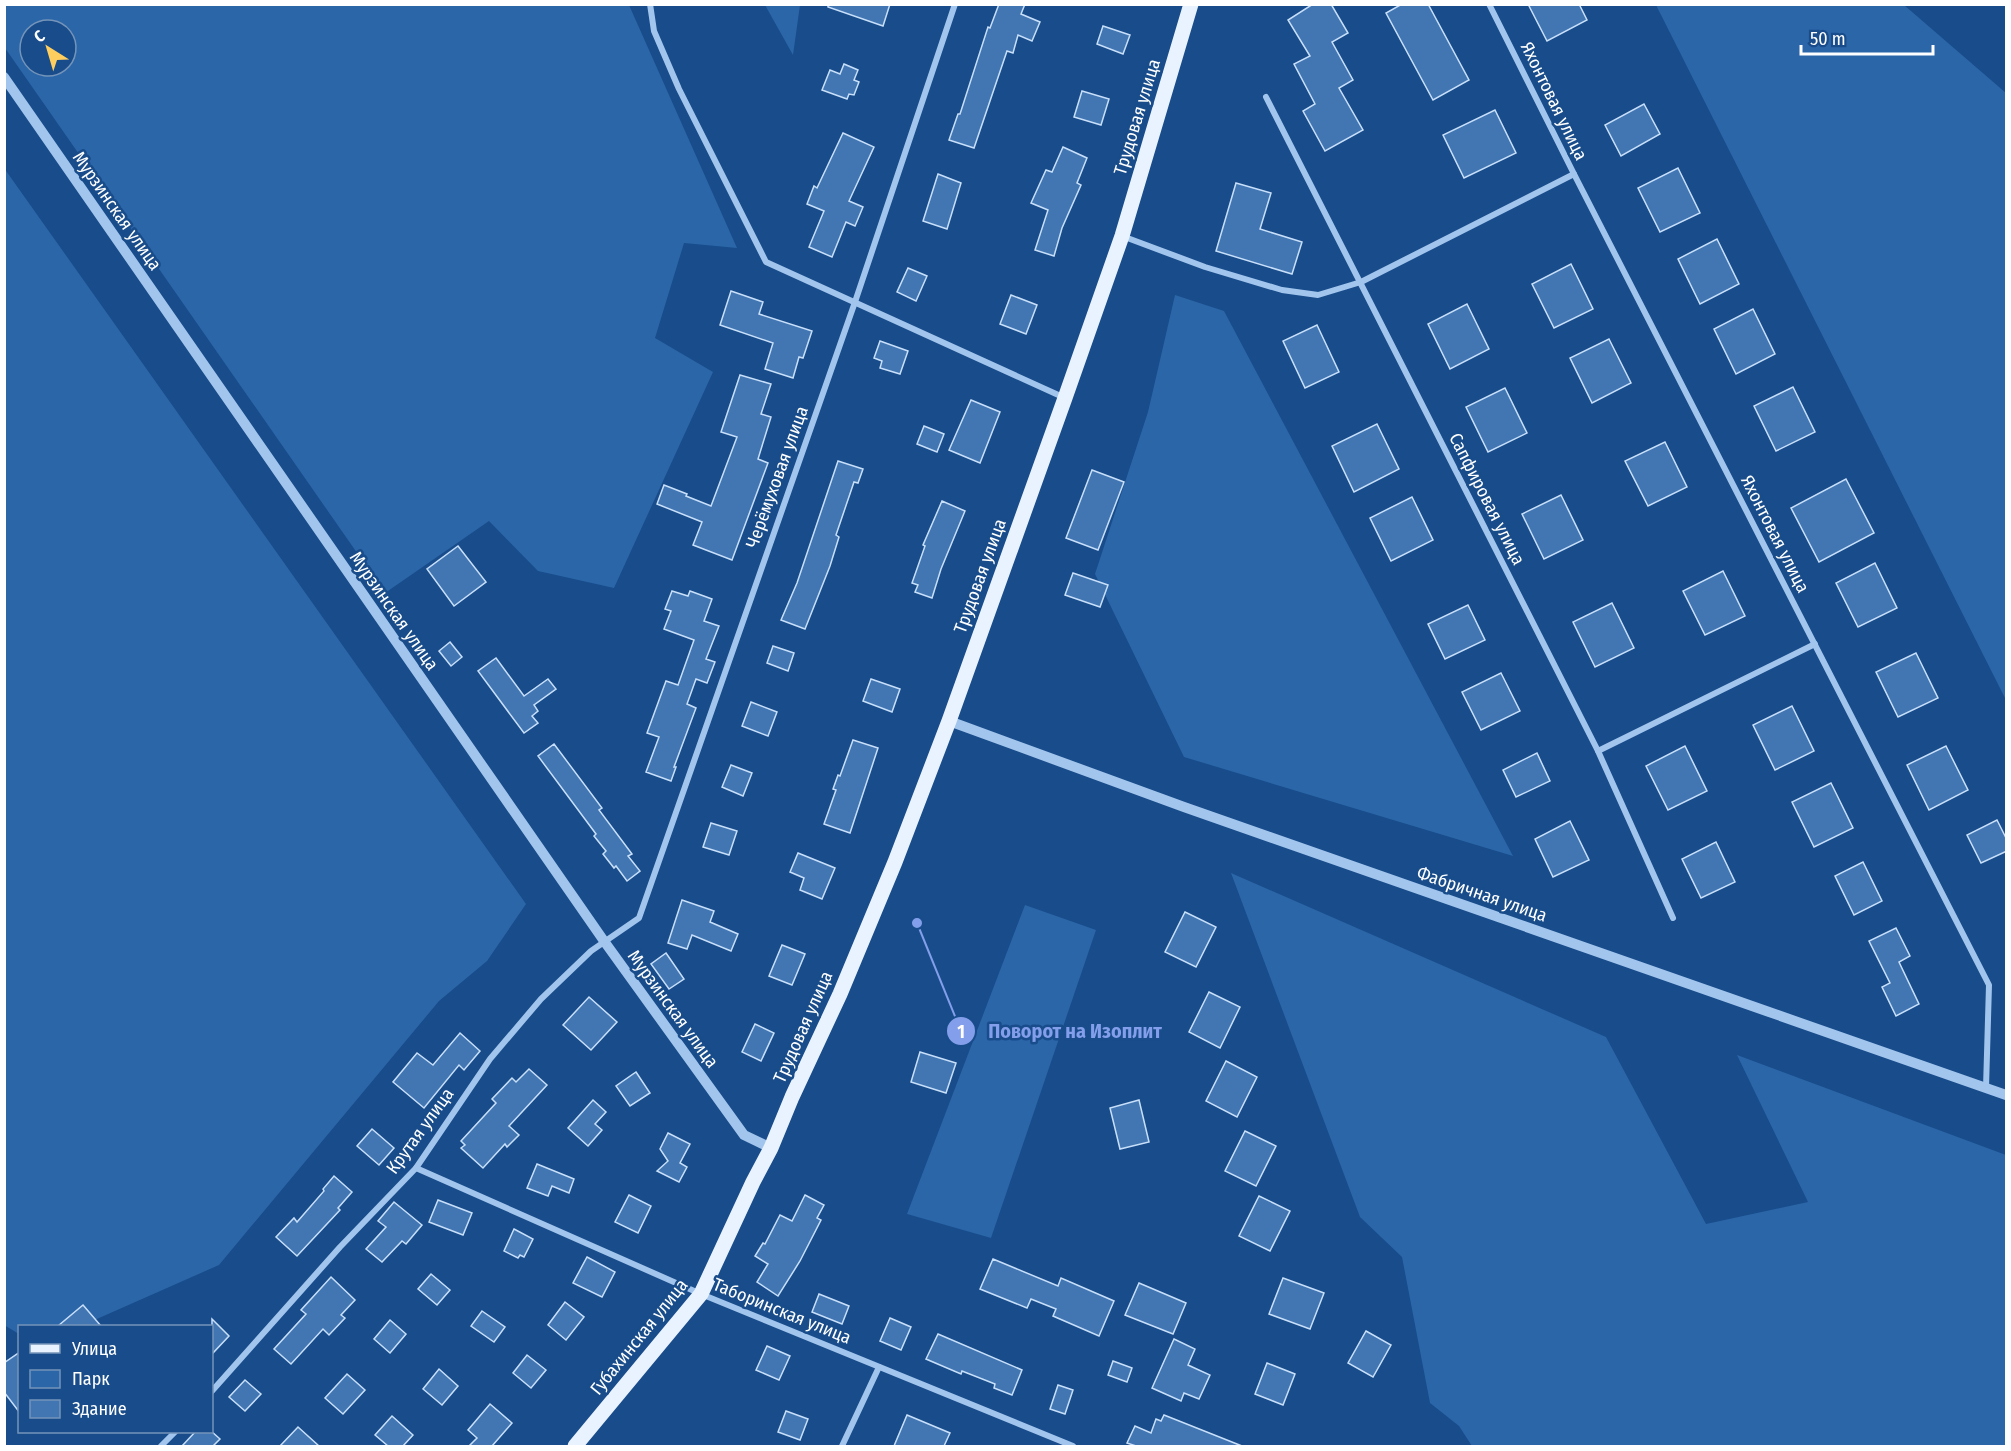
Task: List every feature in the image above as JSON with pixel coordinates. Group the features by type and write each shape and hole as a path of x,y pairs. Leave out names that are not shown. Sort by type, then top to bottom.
{"main road":[{"name":"Трудовая улица","path":"771,1148 886,884 949,720 1122,236 1191,4"},
{"name":"Губахинская улица","path":"575,1446 701,1294 771,1148"}],"street":[{"path":"650,4 654,31 679,89 766,262 1065,398"},
{"name":"Черёмуховая улица","path":"604,942 639,918 855,302 955,4"},
{"name":"Яхонтовая улица","path":"1489,4 1989,985 1986,1088"},
{"name":"Мурзинская улица","path":"4,77 604,942 744,1135 771,1148"},
{"name":"Сапфировая улица","path":"1266,98 1598,751 1673,918"},
{"path":"1122,236 1204,267 1282,290 1318,295 1361,282 1574,174"},
{"path":"1598,751 1815,644"},
{"name":"Фабричная улица","path":"949,720 1184,807 2007,1095"},
{"name":"Крутая улица","path":"213,1390 340,1247 416,1168 490,1059 541,999 604,942"},
{"name":"Таборинская улица","path":"416,1168 701,1294 1073,1446"},
{"path":"842,1446 879,1367"},
{"path":"161,1446 172,1433"}],"green space":[{"path":"4,5 629,5 737,248 684,243 655,338 713,372 614,588 538,571 489,521 385,593 26,78 78,78 78,18 18,18 18,67 5,48"},
{"path":"765,5 800,5 793,55"},
{"path":"1656,5 1904,5 2006,93 2006,700"},
{"path":"4,168 526,904 487,961 439,1001 219,1265 83,1325 18,1325 18,1333 4,1325"},
{"path":"1175,295 1224,311 1513,856 1184,757 1095,574 1148,412"},
{"path":"1231,873 1606,1037 1706,1224 1808,1202 1737,1055 2006,1155 2006,1446 1472,1446 1459,1426 1430,1403 1402,1257 1360,1217"},
{"path":"1025,905 1096,930 991,1238 907,1214"}],"building":[{"path":"828,4 890,4 883,26 828,7"},
{"path":"999,4 1025,4 1021,14 1040,22 1032,41 1018,35 1013,53 1007,51 974,148 949,140 958,114 960,114 988,27 990,28"},
{"path":"1313,4 1331,4 1348,33 1332,42 1353,80 1339,88 1363,130 1325,151 1303,111 1315,104 1294,64 1310,56 1288,20"},
{"path":"1402,4 1428,4 1469,80 1433,100 1386,13"},
{"path":"1528,4 1579,4 1587,20 1547,41"},
{"path":"1103,26 1130,35 1123,54 1097,44"},
{"path":"844,64 858,70 854,80 859,82 854,95 849,94 847,99 822,90 830,70 840,74"},
{"path":"1082,91 1109,99 1101,125 1074,117"},
{"path":"1644,104 1660,134 1621,156 1605,125"},
{"path":"1495,110 1516,153 1464,178 1443,135"},
{"path":"843,133 874,147 849,201 863,207 855,226 846,222 832,257 809,247 824,211 807,204 814,186 817,188"},
{"path":"1063,147 1087,158 1077,183 1081,185 1062,228 1054,256 1035,250 1048,210 1031,203 1046,170 1052,172"},
{"path":"1678,168 1700,213 1660,232 1638,188"},
{"path":"938,174 961,183 947,229 923,221"},
{"path":"1236,183 1271,193 1260,229 1302,242 1292,274 1216,251"},
{"path":"1717,239 1739,284 1700,304 1678,259"},
{"path":"1571,264 1593,309 1554,328 1532,284"},
{"path":"908,268 927,276 916,301 897,292"},
{"path":"731,291 763,302 759,314 812,331 803,358 799,357 793,378 765,369 773,343 720,325"},
{"path":"1011,295 1037,305 1026,334 1000,324"},
{"path":"1467,304 1489,349 1450,369 1428,324"},
{"path":"1753,309 1775,354 1736,374 1714,329"},
{"path":"1317,325 1339,372 1305,388 1283,341"},
{"path":"1609,339 1631,383 1592,403 1570,358"},
{"path":"880,341 908,351 900,374 880,368 882,361 874,358"},
{"path":"740,375 771,384 761,414 771,417 758,459 768,463 732,560 693,545 702,522 657,504 664,485 711,506 737,437 721,432"},
{"path":"1793,387 1815,432 1776,451 1754,406"},
{"path":"1505,388 1527,433 1488,452 1466,407"},
{"path":"971,400 1000,412 980,463 949,450"},
{"path":"1377,424 1399,469 1354,492 1332,446"},
{"path":"924,426 944,434 937,452 917,444"},
{"path":"1665,442 1687,487 1648,506 1625,461"},
{"path":"838,461 863,469 858,483 854,482 836,535 839,537 830,566 805,629 781,620 797,583"},
{"path":"1092,470 1124,482 1098,550 1066,538"},
{"path":"1846,479 1874,533 1819,562 1791,508"},
{"path":"1561,495 1583,540 1544,559 1522,514"},
{"path":"1412,497 1433,540 1391,561 1370,518"},
{"path":"942,501 965,511 941,569 932,598 915,592 918,585 912,583 925,546 923,545"},
{"path":"458,546 486,582 454,606 427,569"},
{"path":"1875,563 1897,608 1858,627 1836,583"},
{"path":"1723,571 1745,616 1705,635 1683,591"},
{"path":"1073,573 1108,585 1100,607 1065,595"},
{"path":"672,591 688,596 690,591 712,599 704,621 719,626 706,659 715,662 707,683 696,679 687,704 696,708 671,781 646,772 659,737 647,733 666,681 678,685 694,640 664,629 671,611 665,609"},
{"path":"1612,603 1634,648 1595,667 1573,622"},
{"path":"1468,605 1485,640 1445,659 1428,624"},
{"path":"450,642 462,657 451,666 439,651"},
{"path":"773,646 794,653 788,671 767,663"},
{"path":"1916,653 1938,698 1898,717 1876,672"},
{"path":"496,658 524,696 548,679 556,689 534,705 538,711 532,716 538,723 524,733 478,671"},
{"path":"1501,673 1520,711 1481,730 1462,692"},
{"path":"871,679 900,689 892,712 863,701"},
{"path":"751,702 777,712 768,736 742,726"},
{"path":"1792,706 1814,751 1775,770 1753,725"},
{"path":"853,740 878,748 850,833 824,824 836,790 833,789"},
{"path":"554,744 602,808 599,810 632,854 628,856 640,871 627,881 603,854 606,851 594,836 596,834 538,756"},
{"path":"1685,746 1707,791 1668,810 1646,766"},
{"path":"1946,746 1968,790 1929,810 1907,765"},
{"path":"1537,753 1550,781 1516,797 1503,770"},
{"path":"731,765 752,773 743,796 722,787"},
{"path":"1831,783 1853,828 1814,847 1792,802"},
{"path":"1997,820 2007,840 2007,851 1981,863 1967,835"},
{"path":"1570,821 1589,860 1553,877 1535,839"},
{"path":"711,823 737,831 729,855 703,847"},
{"path":"1716,842 1735,882 1701,898 1682,859"},
{"path":"798,853 835,868 822,899 800,890 804,878 790,872"},
{"path":"1863,862 1882,901 1854,915 1835,876"},
{"path":"682,900 714,911 710,922 738,934 731,951 692,935 687,949 668,943"},
{"path":"1185,912 1216,927 1196,967 1165,952"},
{"path":"1896,928 1910,956 1899,962 1919,1004 1896,1016 1882,987 1890,983 1869,941"},
{"path":"782,945 805,954 792,985 769,976"},
{"path":"666,953 684,979 669,989 651,964"},
{"path":"1209,992 1240,1007 1220,1048 1189,1032"},
{"path":"589,997 617,1022 591,1050 563,1025"},
{"path":"755,1024 774,1033 761,1061 742,1052"},
{"path":"460,1033 480,1051 464,1070 459,1065 424,1108 393,1082 417,1053 433,1065"},
{"path":"920,1052 956,1063 946,1093 911,1082"},
{"path":"1226,1061 1257,1077 1237,1117 1206,1101"},
{"path":"529,1069 547,1085 509,1126 519,1135 507,1147 505,1144 483,1168 461,1148 465,1145 461,1141 496,1103 492,1099 512,1078 516,1082"},
{"path":"636,1072 650,1093 630,1106 616,1086"},
{"path":"593,1100 606,1112 595,1124 602,1130 588,1146 568,1128"},
{"path":"1139,1100 1149,1142 1120,1149 1110,1108"},
{"path":"372,1129 394,1148 379,1165 357,1146"},
{"path":"1245,1131 1276,1146 1256,1186 1225,1171"},
{"path":"668,1133 690,1144 680,1163 687,1167 679,1182 657,1171 668,1161 660,1149"},
{"path":"537,1164 574,1179 569,1193 552,1186 548,1196 527,1188"},
{"path":"334,1176 352,1192 338,1208 340,1210 297,1256 276,1237 294,1218 297,1222"},
{"path":"629,1195 651,1206 638,1233 615,1222"},
{"path":"805,1195 824,1205 817,1218 821,1220 800,1261 778,1296 757,1282 768,1264 755,1256 763,1243 765,1244 780,1215 792,1221"},
{"path":"1259,1196 1290,1211 1270,1251 1239,1236"},
{"path":"438,1200 472,1213 463,1235 429,1222"},
{"path":"394,1202 422,1225 406,1244 402,1241 382,1262 366,1249 386,1227 378,1221"},
{"path":"514,1229 533,1239 524,1257 520,1255 518,1258 504,1251"},
{"path":"587,1257 615,1272 602,1297 573,1283"},
{"path":"993,1259 1058,1286 1061,1278 1114,1301 1099,1336 1053,1316 1056,1309 1031,1299 1027,1308 980,1289"},
{"path":"431,1274 450,1290 437,1305 418,1289"},
{"path":"331,1277 355,1300 341,1315 345,1318 329,1335 323,1329 291,1364 274,1349 306,1314 301,1310"},
{"path":"1283,1278 1324,1293 1310,1329 1269,1314"},
{"path":"1139,1283 1186,1303 1173,1334 1125,1315"},
{"path":"819,1294 849,1306 842,1324 812,1312"},
{"path":"565,1302 584,1317 566,1340 548,1325"},
{"path":"83,1305 100,1325 59,1325"},
{"path":"482,1311 505,1327 494,1342 471,1326"},
{"path":"890,1318 911,1327 901,1350 880,1341"},
{"path":"212,1319 229,1336 213,1353 213,1325"},
{"path":"390,1320 406,1334 390,1353 374,1339"},
{"path":"1366,1331 1391,1345 1373,1377 1348,1363"},
{"path":"938,1334 1022,1370 1012,1395 994,1388 995,1384 962,1371 961,1374 926,1359"},
{"path":"1174,1339 1195,1349 1188,1365 1210,1375 1199,1399 1184,1393 1181,1401 1152,1388"},
{"path":"767,1346 790,1356 779,1380 756,1370"},
{"path":"18,1353 18,1410 4,1392 4,1363"},
{"path":"527,1355 546,1370 531,1388 513,1373"},
{"path":"1113,1361 1132,1368 1127,1382 1108,1375"},
{"path":"1267,1363 1295,1374 1283,1405 1255,1394"},
{"path":"439,1369 458,1386 442,1405 423,1389"},
{"path":"347,1374 365,1390 343,1414 325,1398"},
{"path":"245,1380 261,1394 245,1411 229,1397"},
{"path":"1058,1385 1073,1390 1065,1414 1050,1409"},
{"path":"490,1404 512,1423 492,1446 469,1446 477,1438 468,1430"},
{"path":"786,1411 808,1419 800,1440 778,1432"},
{"path":"907,1415 950,1433 944,1446 894,1446"},
{"path":"1164,1415 1242,1446 1136,1446 1127,1443 1135,1426 1151,1433 1156,1419 1161,1421"},
{"path":"392,1416 413,1435 403,1446 388,1446 375,1435"},
{"path":"298,1427 319,1446 280,1446"},
{"path":"194,1433 213,1433 220,1439 213,1446 182,1446"}],"place":[{"name":"Поворот на Изоплит","path":"917,923"}]}
